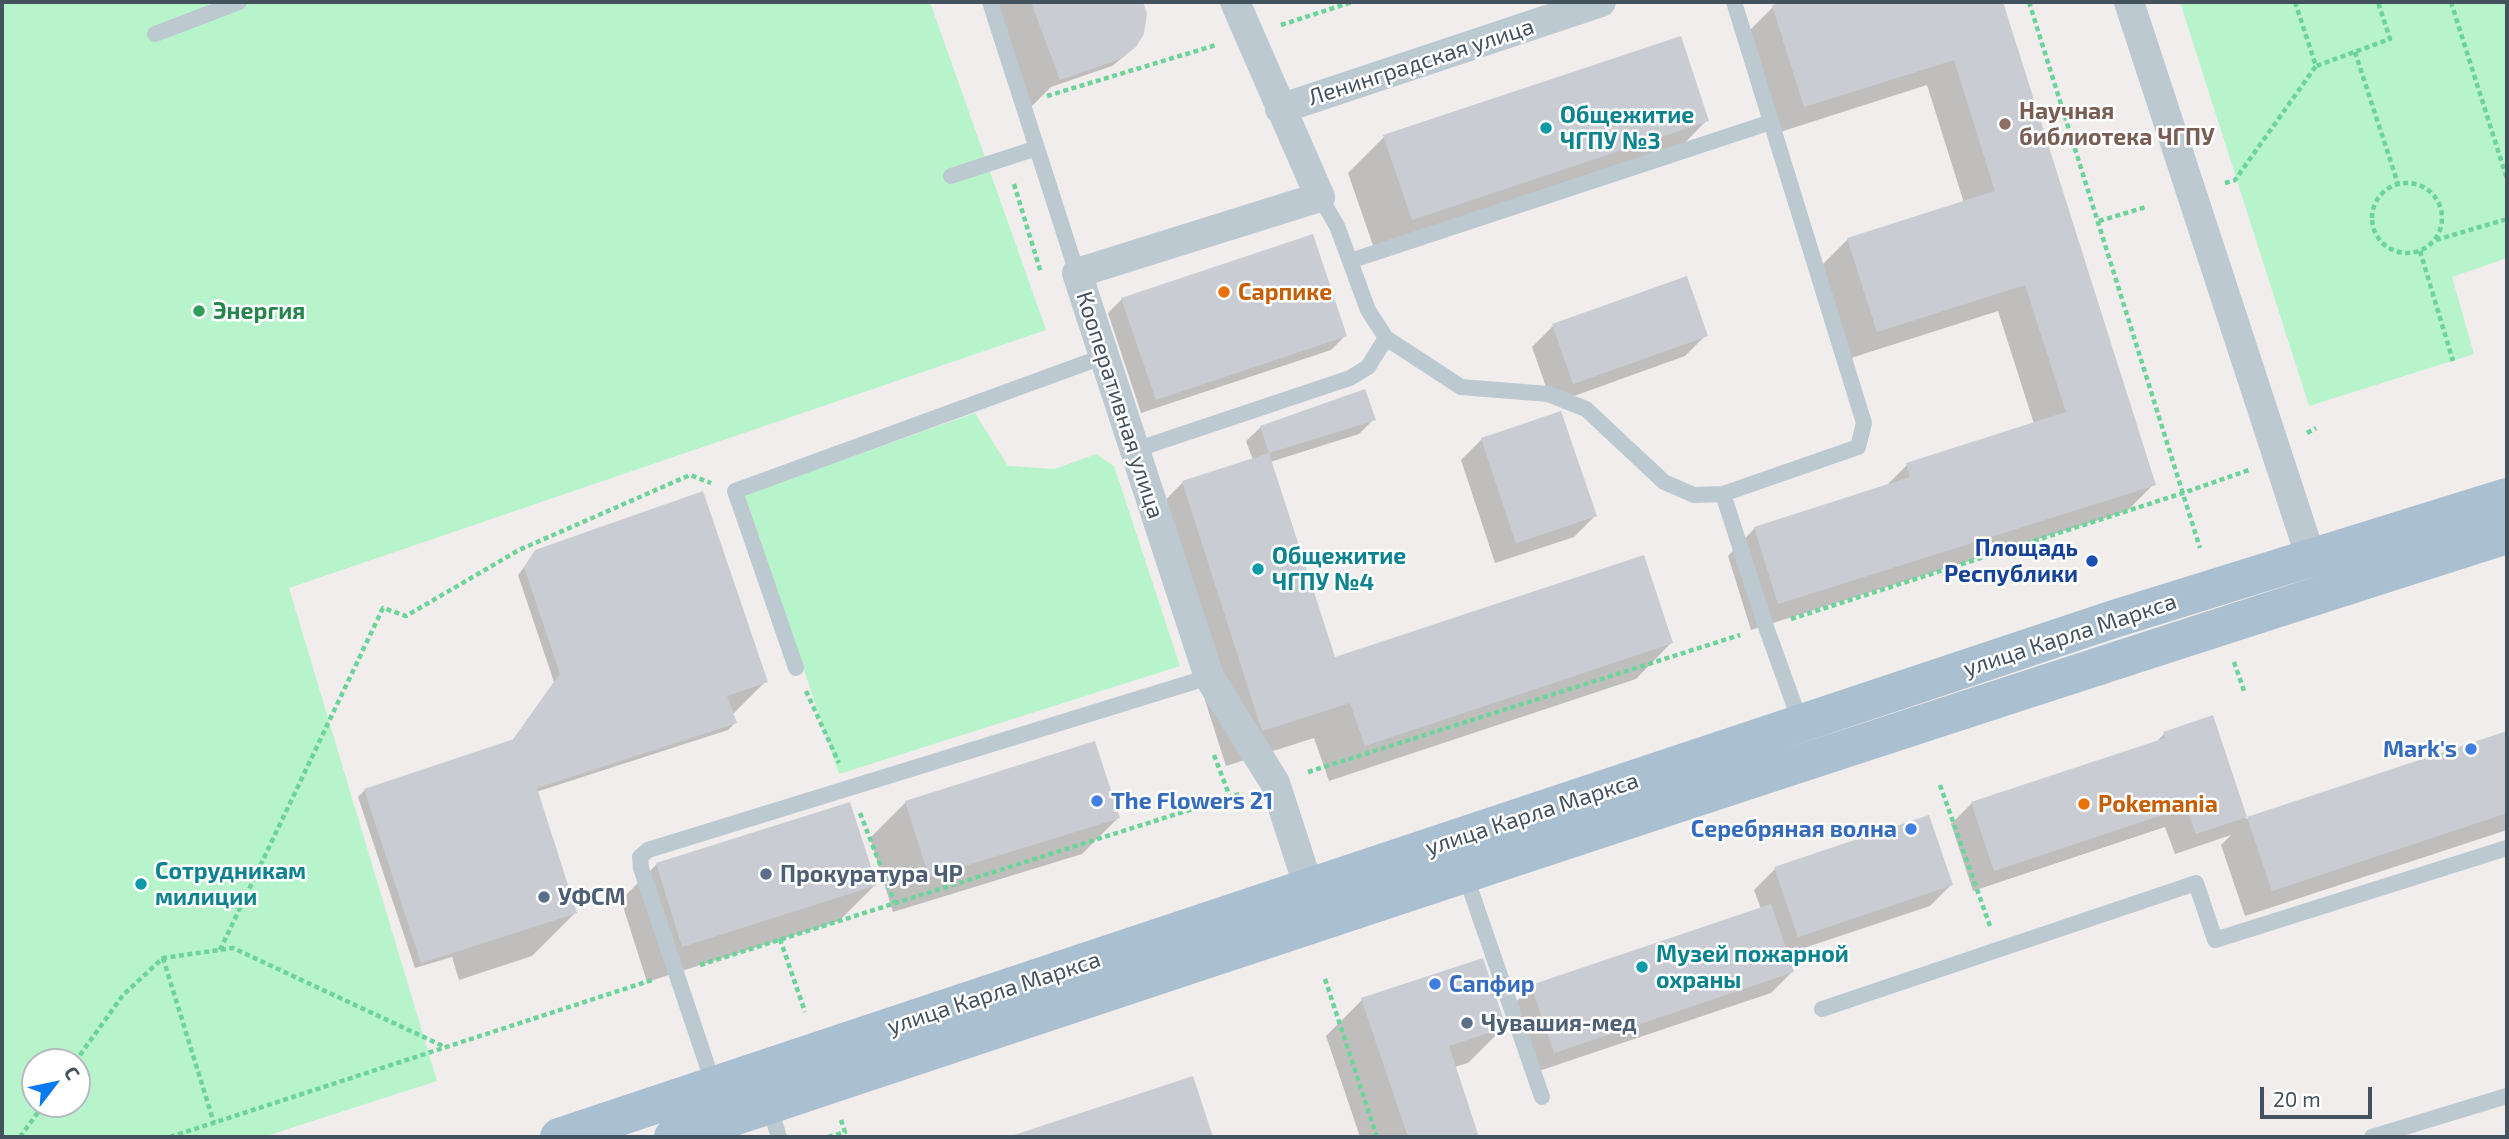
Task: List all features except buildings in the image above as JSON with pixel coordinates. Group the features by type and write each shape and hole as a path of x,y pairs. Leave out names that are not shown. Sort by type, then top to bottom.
{"main road":[{"name":"улица Карла Маркса","path":"559,1137 719,1103 769,1105 1801,724 2115,619 2507,497"},
{"name":"улица Карла Маркса","path":"1315,905 1465,874 2211,629 2507,535"},
{"name":"улица Карла Маркса","path":"673,1137 719,1103"}],"street":[{"path":"1235,2 1320,197"},
{"name":"Ленинградская улица","path":"1280,109 1601,2"},
{"path":"2129,2 2311,558"},
{"name":"Кооперативная улица","path":"1315,905 1275,783 1209,677 1077,273 1320,197"}],"lane":[{"path":"155,34 239,2"},
{"path":"990,2 1077,273"},
{"path":"1320,197 1337,226 1368,310 1386,338 1461,387 1548,394 1586,409 1664,482 1694,495 1723,494 1858,447 1864,423 1734,2"},
{"path":"1349,261 1771,122"},
{"path":"951,176 1037,148"},
{"path":"1135,450 1350,378 1368,367 1386,338"},
{"path":"796,668 735,491 1105,356"},
{"path":"1723,494 1801,724"},
{"path":"719,1103 640,868 640,857 648,850 1209,677"},
{"path":"1822,1009 2196,883 2216,940 2507,848"},
{"path":"1465,874 1542,1097"},
{"path":"2372,1137 2507,1096"}],"path":[{"path":"1023,103 1352,2"},
{"path":"2029,2 2200,548"},
{"path":"2295,2 2316,66"},
{"path":"2214,186 2235,180 2316,66 2389,39 2378,2"},
{"path":"2451,2 2507,179"},
{"path":"2355,52 2398,184"},
{"path":"1005,158 1042,276"},
{"path":"2435,240 2442,225 2440,207 2431,191 2416,183 2398,184 2380,194 2371,210 2373,229 2385,246 2400,253 2420,251 2435,240 2507,219"},
{"path":"2099,221 2146,207"},
{"path":"2420,251 2452,361"},
{"path":"220,950 383,608 406,616 519,550 690,475 735,491"},
{"path":"2233,656 2244,691"},
{"path":"170,1137 780,939 1318,769"},
{"path":"1940,785 1998,950"},
{"path":"780,939 805,1012"},
{"path":"85,1048 123,995 163,958 233,948 446,1048"},
{"path":"163,958 214,1123"},
{"path":"1325,979 1377,1137"},
{"path":"20,1137 34,1118"},
{"path":"828,1137 845,1132"}],"green space":[{"path":"2,2 930,2 1046,330 289,588 437,1081 263,1137 2,1137"},
{"path":"2180,2 2507,2 2507,258 2452,277 2474,354 2309,406"},
{"path":"975,413 1008,466 1055,469 1096,454 1114,466 1180,666 839,774 745,495"}],"place":[{"name":"Научная библиотека ЧГПУ","path":"2005,124"},
{"name":"Общежитие ЧГПУ №3","path":"1546,128"},
{"name":"Сарпике","path":"1224,292"},
{"name":"Энергия","path":"199,311"},
{"name":"Площадь Республики","path":"2092,561"},
{"name":"Общежитие ЧГПУ №4","path":"1258,569"},
{"name":"Mark's","path":"2471,749"},
{"name":"The Flowers 21","path":"1097,801"},
{"name":"Pokemania","path":"2084,804"},
{"name":"Серебряная волна","path":"1911,829"},
{"name":"Прокуратура ЧР","path":"766,874"},
{"name":"Сотрудникам милиции","path":"141,884"},
{"name":"УФСМ","path":"544,897"},
{"name":"Музей пожарной охраны","path":"1642,967"},
{"name":"Сапфир","path":"1435,984"},
{"name":"Чувашия-мед","path":"1467,1023"}]}
